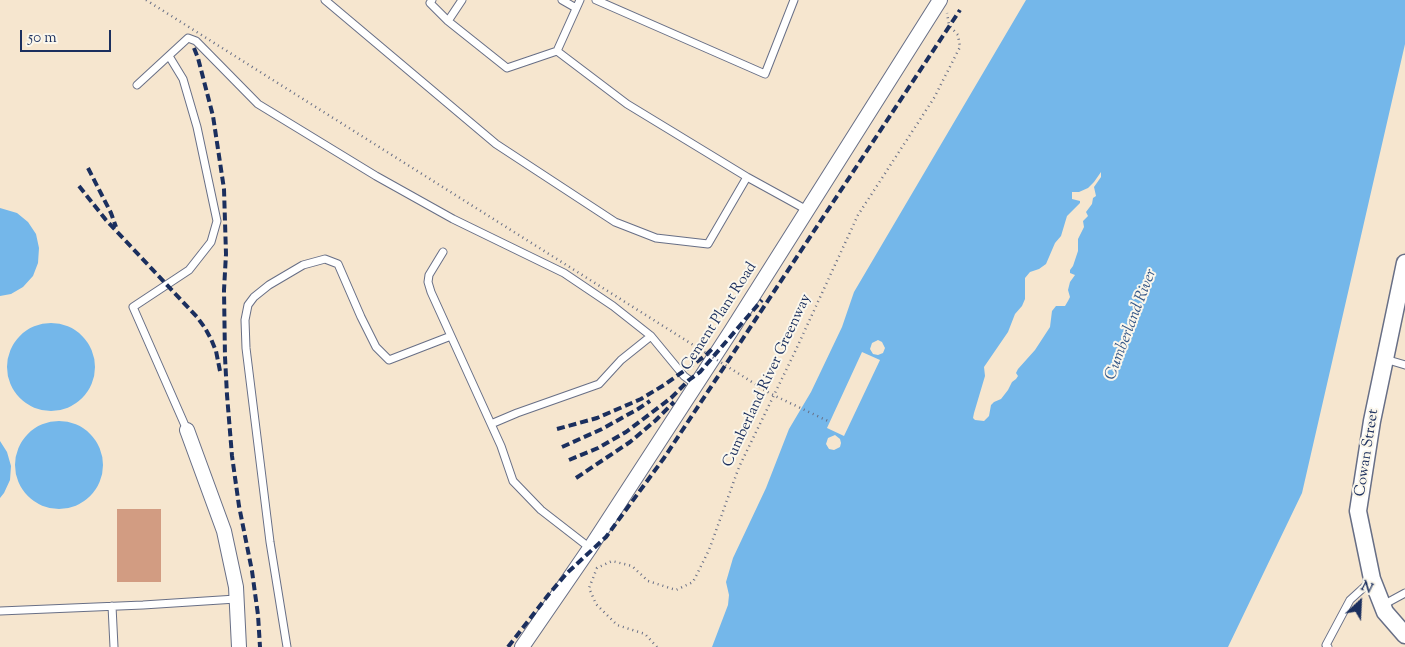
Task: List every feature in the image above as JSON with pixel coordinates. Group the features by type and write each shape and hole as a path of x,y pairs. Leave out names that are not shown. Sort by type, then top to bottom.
{"street":[{"name":"Cement Plant Road","path":"522,647 590,548 807,210 945,2"},
{"name":"Cowan Street","path":"1405,263 1372,421 1358,511 1372,579 1386,612 1405,635"},
{"path":"187,430 224,531 236,587 239,647"}],"lane":[{"path":"325,0 496,144 615,222 656,238 708,244 748,177"},
{"path":"432,0 430,3 448,21 507,68 557,51 580,0"},
{"path":"448,21 462,0"},
{"path":"562,0 576,8"},
{"path":"601,1 765,74 794,0"},
{"path":"137,85 188,38 196,41 258,104 376,176 453,219 564,273 613,306 652,336 684,376 696,385"},
{"path":"557,51 627,104 748,177 807,210"},
{"path":"169,56 183,80 194,117 217,222 211,242 189,270 133,307 187,430"},
{"path":"443,252 429,275 428,282 431,292 501,446 513,481 541,510 590,548"},
{"path":"287,647 270,542 246,348 245,320 248,306 254,297 269,285 303,265 325,260 338,264 376,347 389,360 451,336"},
{"path":"491,424 599,384 621,360 652,336"},
{"path":"1384,359 1405,365"},
{"path":"1328,647 1326,645 1350,600 1372,579"},
{"path":"1382,605 1405,594"},
{"path":"0,611 236,599"},
{"path":"112,606 114,647"}],"path":[{"path":"146,0 771,394 830,422"},
{"name":"Cumberland River Greenway","path":"657,647 645,634 617,624 596,604 589,588 597,568 612,561 632,566 648,581 676,590 692,582 709,550 738,467 793,356 858,215 934,98 960,47 958,35 949,25 945,2"}],"water":[{"name":"Cumberland River","path":"1026,0 1405,0 1405,44 1302,493 1228,647 712,647 728,605 729,595 726,582 733,558 766,488 789,429 811,392 842,327 854,292","holes":["1101,172 1101,177 1094,187 1096,196 1086,212 1088,216 1083,221 1084,227 1078,239 1078,251 1070,270 1070,273 1075,275 1070,282 1068,290 1070,297 1065,306 1056,306 1052,311 1050,327 1035,350 1018,369 1016,373 1018,376 1008,390 1001,399 991,405 989,416 984,421 975,420 973,418 974,413 985,376 984,367 1008,332 1015,314 1022,306 1025,299 1025,278 1030,272 1046,264 1055,243 1061,236 1067,216 1080,203 1080,201 1072,199 1072,192 1079,192 1088,188","878,340 882,342 885,348 883,353 873,354 870,349 872,343","862,352 880,360 844,436 827,428","835,435 840,439 840,447 834,450 829,449 826,444 828,438"]},
{"path":"0,208 17,213 28,222 36,234 39,248 38,263 33,276 23,287 11,294 0,296"},
{"path":"51,323 68,326 82,336 92,350 95,367 92,384 82,398 68,408 51,411 34,408 20,398 10,384 7,367 10,350 20,336 34,326"},
{"path":"59,421 76,424 90,434 100,448 103,465 100,482 90,496 76,506 59,509 42,506 28,496 18,482 15,465 18,448 28,434 42,424"},
{"path":"0,441 7,452 11,466 10,480 0,498"}],"building":[{"path":"117,509 161,509 161,582 117,582"}],"railway":[{"path":"508,647 567,573 606,537 664,458 960,10"},
{"path":"194,48 213,116 224,189 227,395 232,456 239,506 252,571 260,647"},
{"path":"88,168 116,227"},
{"path":"79,186 106,220 197,317 211,339 216,351 220,371"},
{"path":"569,460 598,448 626,432 671,398 700,372 762,300"},
{"path":"557,429 597,418 641,399 664,385 712,349"},
{"path":"562,447 602,429 650,401"},
{"path":"576,478 630,442 674,402"}]}
